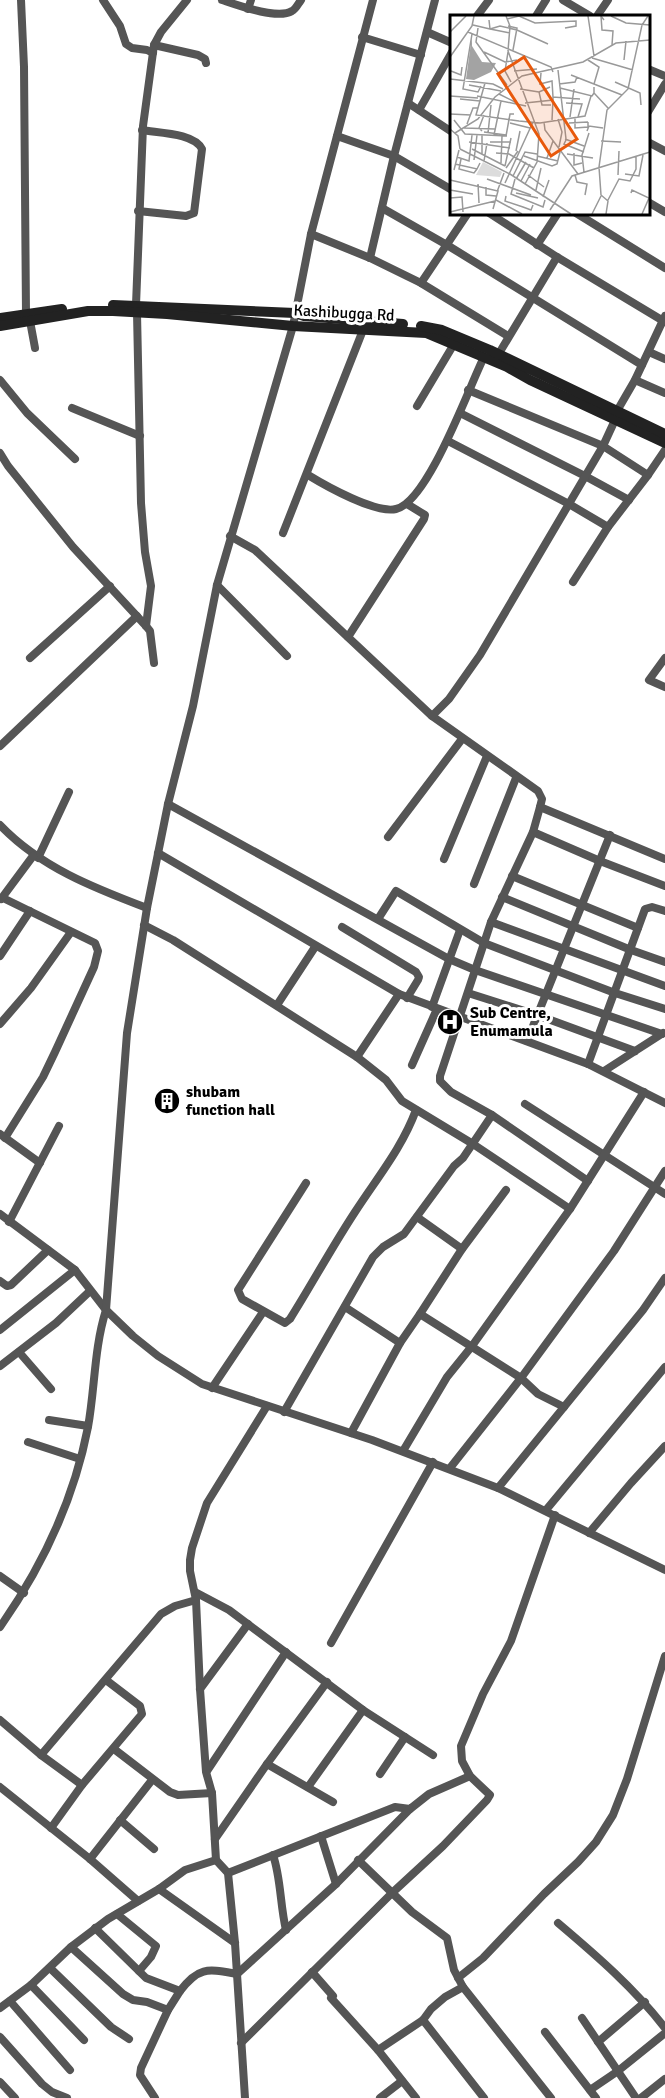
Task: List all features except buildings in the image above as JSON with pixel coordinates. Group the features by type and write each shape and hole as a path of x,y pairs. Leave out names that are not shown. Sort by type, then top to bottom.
{"main road":[{"name":"Kashibugga Rd","path":"0,318 28,317 98,305 293,326 419,325 442,330 498,355 616,415"},
{"name":"Kashibugga Rd","path":"137,309 295,313 426,333 664,435"},
{"name":"Kashibugga Rd","path":"0,326 28,317"}],"street":[{"path":"21,0 28,317 35,348"},
{"path":"103,0 120,26 126,44 132,48 198,55 205,59 206,63"},
{"path":"146,626 151,586 144,552 137,309 142,130 153,49 161,33 187,0"},
{"path":"222,0 248,9 283,14 294,9 301,0"},
{"path":"248,9 251,0"},
{"path":"0,1626 24,1593 62,1514 88,1426 100,1328 106,1310 127,1034 147,908 168,804 193,706 217,585 293,326 311,234 373,0"},
{"path":"370,258 435,0"},
{"path":"478,15 489,0"},
{"path":"537,15 546,0"},
{"path":"563,0 588,15"},
{"path":"598,15 608,0"},
{"path":"427,32 450,42"},
{"path":"362,37 421,55"},
{"path":"419,110 450,56"},
{"path":"650,70 665,76"},
{"path":"650,109 665,84"},
{"path":"408,103 450,131"},
{"path":"138,211 186,216 194,213 202,149 191,138 142,130"},
{"path":"337,136 394,156 450,189"},
{"path":"650,143 665,151"},
{"path":"650,203 665,212"},
{"path":"382,208 447,245 642,365"},
{"path":"421,283 467,214"},
{"path":"432,716 450,699 480,654 603,446 616,415 664,320 557,257 491,214"},
{"path":"537,244 557,214"},
{"path":"588,216 665,268"},
{"path":"311,234 370,258 421,283 508,336"},
{"path":"498,355 557,257"},
{"path":"283,533 308,475 365,325"},
{"path":"417,406 454,344"},
{"path":"649,352 665,359"},
{"path":"308,475 373,506 394,510 407,504 427,479 448,441 484,357"},
{"path":"0,380 27,413 75,459"},
{"path":"635,380 665,393"},
{"path":"468,390 603,446 648,475"},
{"path":"72,408 140,436"},
{"path":"460,413 629,500"},
{"path":"448,441 608,527"},
{"path":"573,582 608,527 665,450"},
{"path":"0,453 73,547 146,626 150,632 154,663"},
{"path":"348,637 424,519 425,515 422,511 407,504"},
{"path":"230,536 255,550 432,716 542,795 533,832 491,922 440,1081 451,1092 492,1115 588,1181"},
{"path":"217,585 287,656"},
{"path":"30,658 110,586"},
{"path":"0,746 137,616"},
{"path":"665,658 649,680 665,687"},
{"path":"388,837 462,739"},
{"path":"444,859 487,756"},
{"path":"474,884 516,778"},
{"path":"40,1163 3,1136 42,1077 94,967 98,951 95,944 1,899 35,857 69,792"},
{"path":"168,804 449,959 475,970 663,1033"},
{"path":"540,807 665,859"},
{"path":"1,829 35,857 104,892 147,908"},
{"path":"533,832 665,886"},
{"path":"527,1041 610,835"},
{"path":"158,853 407,998 588,1064 665,1103"},
{"path":"512,876 638,928"},
{"path":"378,920 396,891 484,943 615,993 665,1009"},
{"path":"502,897 665,962"},
{"path":"588,1064 645,909 648,907 665,911"},
{"path":"0,956 30,911"},
{"path":"491,922 565,947 665,986"},
{"path":"144,925 173,940 357,1057 386,1080 402,1101 473,1144 570,1209"},
{"path":"342,927 418,975 418,980 407,998"},
{"path":"412,1065 460,930"},
{"path":"0,1024 31,988 71,932"},
{"path":"277,1005 315,946"},
{"path":"468,993 537,1015 635,1051"},
{"path":"357,1057 399,994"},
{"path":"604,1071 663,1033"},
{"path":"403,1451 447,1377 472,1346 570,1209 644,1092"},
{"path":"525,1104 665,1194"},
{"path":"306,1183 238,1290 242,1299 285,1323 290,1319 356,1211 397,1152 409,1130 416,1110"},
{"path":"284,1412 373,1257 404,1233 454,1166 463,1158 492,1115"},
{"path":"9,1222 59,1126"},
{"path":"450,1468 521,1378 614,1251 665,1170"},
{"path":"351,1433 400,1343 462,1249 506,1190"},
{"path":"0,1214 75,1270 106,1310 133,1336 187,1375 212,1388 450,1468 546,1510 665,1570"},
{"path":"417,1217 462,1249"},
{"path":"0,1281 7,1286 11,1285 48,1250"},
{"path":"2,1326 75,1270"},
{"path":"498,1488 643,1310 665,1278"},
{"path":"0,1366 56,1323 90,1291"},
{"path":"345,1307 400,1343"},
{"path":"212,1388 263,1312"},
{"path":"420,1314 521,1378 538,1394 564,1407"},
{"path":"19,1352 51,1389"},
{"path":"546,1510 665,1367"},
{"path":"245,2098 228,1873 216,1860 212,1793 206,1772 195,1596 190,1571 191,1554 202,1514 267,1406"},
{"path":"49,1420 88,1426"},
{"path":"28,1442 80,1459"},
{"path":"590,1533 665,1446"},
{"path":"331,1643 433,1462"},
{"path":"241,2043 392,1893 443,1846 490,1795 470,1776 462,1761 461,1746 483,1694 511,1641 555,1515"},
{"path":"0,1576 24,1593"},
{"path":"41,1755 161,1614 195,1596 229,1610 363,1710 433,1755"},
{"path":"200,1689 248,1624"},
{"path":"206,1772 286,1652"},
{"path":"458,1978 483,1958 596,1842 613,1815 627,1779 665,1656"},
{"path":"51,1828 82,1785 142,1714 142,1710 106,1680"},
{"path":"215,1839 327,1682"},
{"path":"308,1788 363,1710"},
{"path":"0,1720 41,1755 82,1785"},
{"path":"380,1774 405,1737"},
{"path":"114,1749 152,1780 178,1795 212,1793"},
{"path":"267,1764 333,1802"},
{"path":"237,1974 336,1884 410,1809 429,1794 470,1776"},
{"path":"90,1859 152,1780"},
{"path":"2,1792 90,1859 138,1901"},
{"path":"228,1873 395,1807 410,1809"},
{"path":"120,1820 154,1849"},
{"path":"321,1836 336,1884"},
{"path":"273,1855 277,1866 281,1908 286,1930"},
{"path":"0,2008 31,1985 95,1928 159,1889 185,1870 216,1860"},
{"path":"358,1860 412,1912 447,1938 450,1958 463,1987 551,2098"},
{"path":"159,1889 235,1943"},
{"path":"117,1914 156,1946 151,1957 139,1971"},
{"path":"558,1923 645,2002 665,2031 618,2071 590,2090"},
{"path":"95,1928 146,1978 180,1990"},
{"path":"71,1947 123,1994 133,2000 147,2002 168,2010"},
{"path":"50,1968 111,2027 129,2039"},
{"path":"155,2098 140,2075 141,2068 180,1990 195,1974 202,1971 215,1970 237,1974"},
{"path":"312,1972 416,2098"},
{"path":"31,1985 84,2040"},
{"path":"378,2050 423,2020 431,2009 445,1997 463,1987"},
{"path":"10,2001 70,2070"},
{"path":"598,2042 645,2002"},
{"path":"582,2018 618,2071 642,2097 665,2079"},
{"path":"423,2020 484,2098"},
{"path":"545,2032 596,2098"},
{"path":"0,2037 42,2084 52,2092 67,2098"},
{"path":"380,2098 402,2080"},
{"path":"0,2082 15,2098"}],"place":[{"name":"Sub Centre, Enumamula","path":"450,1022"},
{"name":"shubam function hall","path":"167,1101"}]}
